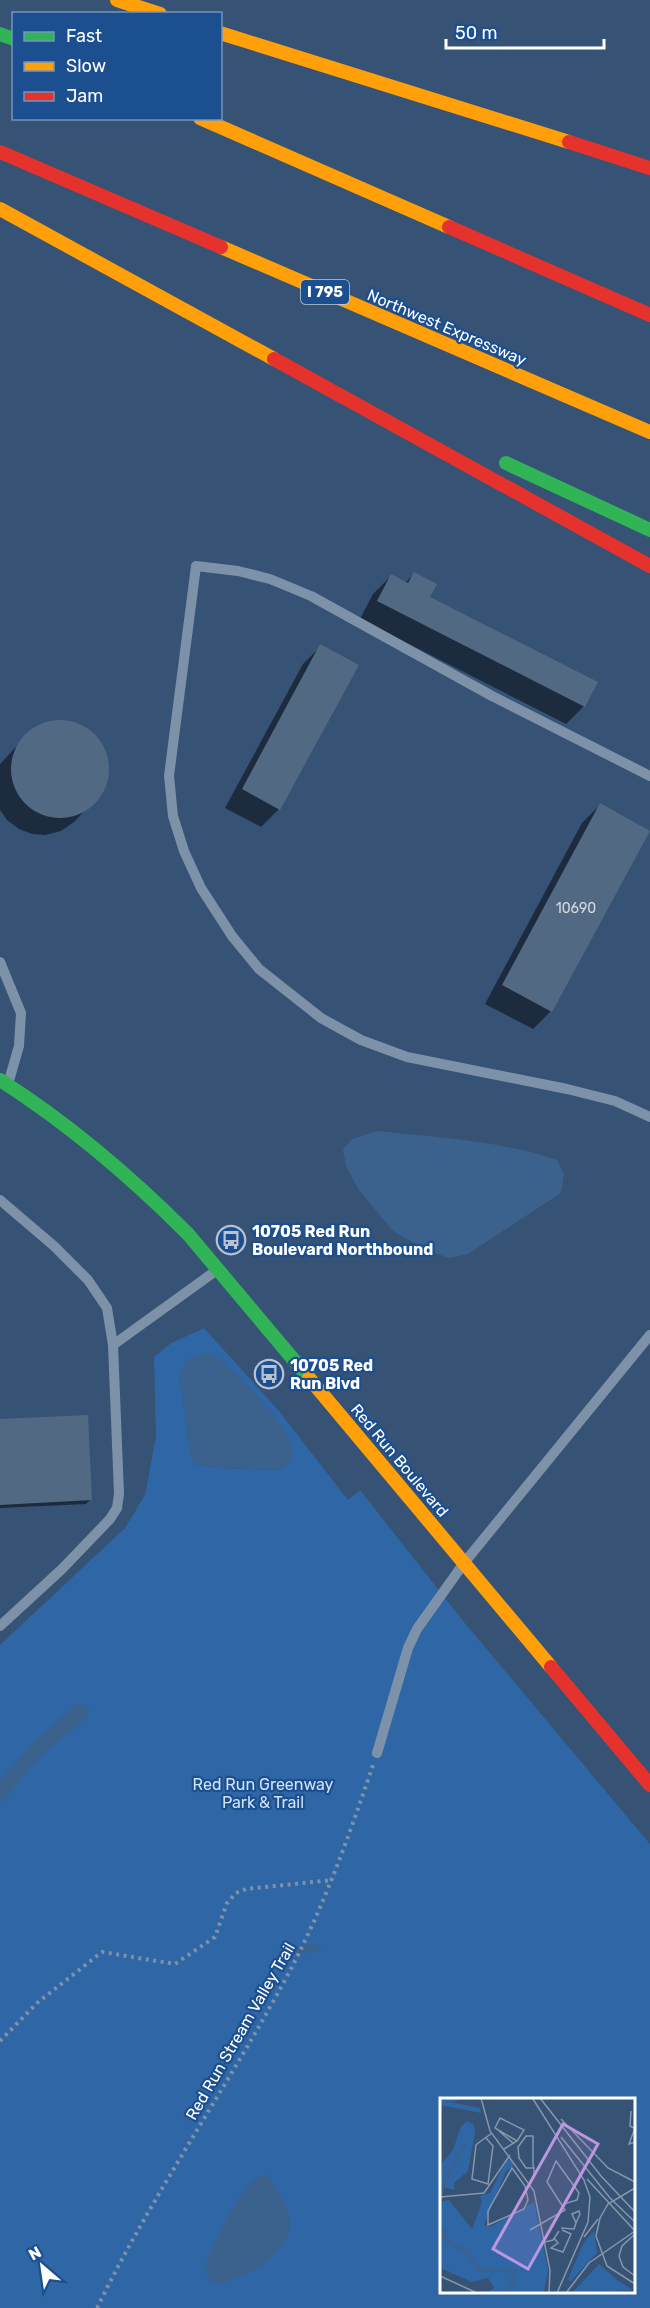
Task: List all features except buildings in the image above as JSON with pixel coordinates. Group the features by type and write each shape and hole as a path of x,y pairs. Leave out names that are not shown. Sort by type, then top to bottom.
{"main road":[{"path":"117,0 154,12"},
{"path":"222,34 650,168"},
{"path":"205,120 650,315"},
{"name":"Northwest Expressway","path":"0,152 650,432"},
{"path":"0,209 650,566"},
{"path":"111,269 370,396"},
{"path":"499,459 650,530"},
{"name":"Red Run Boulevard","path":"4,1082 87,1141 165,1210 218,1269 650,1785"}],"lane":[{"path":"650,776 492,696 312,596 270,579 238,571 196,566 169,776 173,816 184,851 201,888 232,936 259,969 321,1018 361,1040 407,1057 606,1099 650,1117"},
{"path":"0,962 21,1013 19,1046 4,1082"},
{"path":"0,1200 54,1246 88,1280 107,1308 112,1345 119,1494 117,1508 110,1519 62,1569 0,1626"},
{"path":"112,1345 218,1269"},
{"path":"377,1753 408,1648 417,1629 464,1563 650,1335"}],"path":[{"name":"Red Run Stream Valley Trail","path":"97,2308 148,2212 286,1978 333,1880 377,1753"},
{"path":"0,2041 37,2004 102,1952 175,1964 215,1937 227,1903 236,1893 246,1889 333,1880"}],"green space":[{"name":"Red Run Greenway Park & Trail","path":"204,1328 279,1411 348,1500 360,1490 464,1622 650,1844 650,2308 0,2308 0,1645 125,1528 145,1495 156,1436 154,1357 171,1343","holes":["180,1376 281,1470 218,1468 195,1464 190,1452"]}],"shaded area":[{"path":"377,1131 492,1144 557,1160 564,1174 561,1193 468,1254 449,1258 424,1249 393,1231 359,1190 346,1167 343,1149 352,1139"},
{"path":"210,1353 254,1393 283,1429 290,1442 293,1458 281,1470 218,1468 195,1464 190,1452 180,1376 185,1363 195,1356"},
{"path":"77,1704 84,1705 89,1711 87,1717 40,1757 0,1804 0,1780 33,1742"},
{"path":"266,2174 288,2212 290,2225 287,2237 273,2256 263,2264 240,2276 217,2284 210,2280 205,2272 217,2237 246,2188"}],"waterway":[{"path":"280,1954 318,1947"}],"traffic: fast":[{"path":"0,34 12,38"},
{"path":"506,463 650,530"},
{"path":"0,1080 75,1133 121,1171 188,1234 309,1378"}],"traffic: slow":[{"path":"117,0 154,12"},
{"path":"222,34 569,142"},
{"path":"205,120 449,227"},
{"path":"0,209 274,359"},
{"path":"221,247 650,432"},
{"path":"309,1378 551,1667"}],"traffic: jam":[{"path":"569,142 650,168"},
{"path":"0,152 221,247"},
{"path":"449,227 650,315"},
{"path":"274,359 650,566"},
{"path":"551,1667 650,1785"}],"place":[{"name":"10705 Red Run Boulevard Northbound","path":"231,1240"},
{"name":"10705 Red Run Blvd","path":"269,1374"}]}
